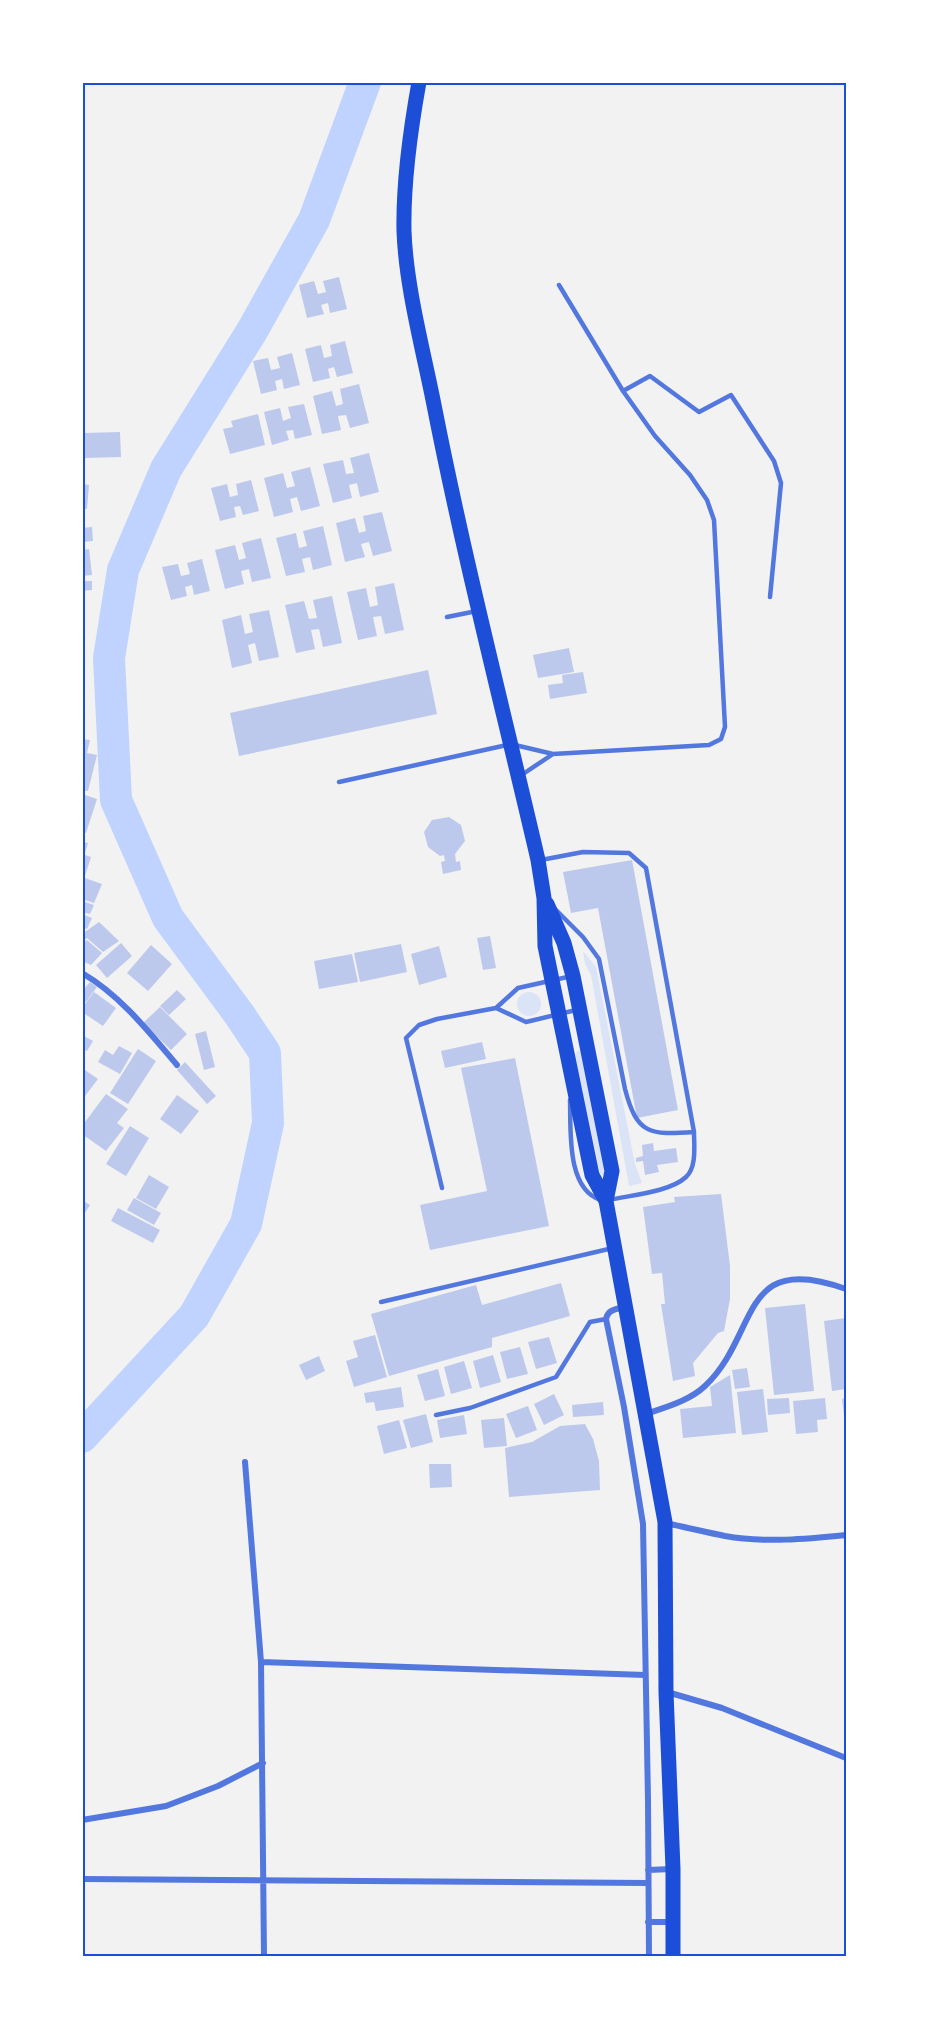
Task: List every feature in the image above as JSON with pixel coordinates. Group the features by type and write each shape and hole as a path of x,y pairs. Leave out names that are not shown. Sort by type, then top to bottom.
{"main road":[{"path":"419,82 405,180 404,232 408,272 454,505 538,860 544,898 545,946 551,980 592,1175 606,1201 665,1522 666,1692 674,1956"},
{"path":"544,898 564,943 573,976 612,1172 606,1201"}],"street":[{"path":"82,973 122,1003 177,1065"},
{"path":"646,1414 686,1400 704,1387 719,1370 757,1298 775,1284 790,1279 808,1279 829,1282 846,1289"},
{"path":"626,1306 612,1310 607,1314 606,1319 624,1407 643,1524 649,1956"},
{"path":"245,1462 261,1662 264,1956"},
{"path":"665,1522 726,1536 761,1539 808,1539 846,1535"},
{"path":"261,1662 645,1675"},
{"path":"666,1692 722,1708 846,1758"},
{"path":"82,1820 166,1806 218,1786 262,1763"},
{"path":"648,1870 673,1869"},
{"path":"82,1879 647,1883"},
{"path":"648,1922 673,1922"}],"lane":[{"path":"339,782 510,744 553,754 709,745 721,740 725,727 714,520 707,500 690,476 655,436 623,391 559,285"},
{"path":"623,391 650,376 699,412 731,395 774,461 781,483 770,597"},
{"path":"447,617 480,610"},
{"path":"519,776 553,754"},
{"path":"538,860 583,852 629,853 646,868 694,1132 694,1159 687,1177 667,1188 606,1201"},
{"path":"544,898 583,937 599,959 625,1089 629,1106 637,1121 647,1130 664,1135 694,1132"},
{"path":"442,1188 406,1038 419,1025 437,1019 496,1008 518,988 573,976"},
{"path":"496,1008 526,1022 579,1010"},
{"path":"381,1302 615,1248"},
{"path":"436,1415 470,1408 556,1377 590,1322 606,1319"}],"shaded area":[{"path":"583,951 596,967 635,1164 642,1183 629,1186 591,975 585,964"},
{"path":"529,992 538,995 541,1004 538,1013 529,1016 520,1013 517,1004 520,995"},
{"path":"578,1050 582,1053 604,1176 600,1173 575,1055"}],"building":[{"path":"339,277 347,309 330,313 328,303 321,305 324,314 307,318 299,285 314,281 318,294 326,292 323,281"},
{"path":"345,341 353,373 337,377 334,367 328,369 330,378 313,382 305,349 321,345 324,358 332,356 330,345"},
{"path":"292,353 300,385 284,389 282,379 275,381 277,390 261,394 253,361 268,358 271,370 280,368 277,357"},
{"path":"359,384 369,423 350,428 346,415 338,416 341,430 322,434 313,396 332,391 336,406 343,404 340,389"},
{"path":"304,404 312,435 295,439 293,430 286,431 289,440 272,445 264,412 280,408 283,421 291,418 288,407"},
{"path":"258,414 265,445 230,454 223,429 233,427 231,421"},
{"path":"120,432 121,457 84,458 83,433"},
{"path":"369,453 379,492 360,497 357,483 349,485 352,498 333,503 323,464 343,460 346,474 354,473 350,458"},
{"path":"310,467 320,506 301,511 297,497 290,499 293,512 274,517 264,478 283,473 287,488 295,486 291,472"},
{"path":"251,480 259,511 243,515 240,506 234,507 236,517 220,521 211,488 227,484 230,497 238,495 236,484"},
{"path":"82,484 89,485 87,509 82,509"},
{"path":"382,512 392,551 373,556 369,542 361,544 365,557 345,562 336,523 355,518 359,533 366,531 363,516"},
{"path":"323,526 332,565 313,570 310,557 302,559 305,572 286,576 276,538 296,533 299,548 307,546 303,531"},
{"path":"92,527 93,541 82,542 82,528"},
{"path":"261,538 271,578 252,582 249,569 241,571 244,584 225,589 215,550 235,545 239,560 246,558 242,543"},
{"path":"89,549 92,575 82,576 82,550"},
{"path":"202,559 210,591 194,595 192,585 185,587 187,596 171,600 162,567 178,564 181,576 190,574 187,563"},
{"path":"82,581 92,581 92,590 82,591"},
{"path":"394,583 404,630 385,634 381,616 373,617 377,636 358,640 347,592 366,588 370,607 378,605 375,587"},
{"path":"332,596 342,643 323,647 319,629 311,630 315,649 296,653 285,605 304,601 309,619 317,618 313,600"},
{"path":"269,610 279,657 259,661 255,643 248,645 252,663 232,668 222,620 241,615 245,634 253,632 249,614"},
{"path":"569,648 574,672 538,678 533,655"},
{"path":"428,670 437,714 239,756 230,713"},
{"path":"583,672 587,693 550,699 548,685 563,683 562,675"},
{"path":"82,739 90,740 87,753 97,755 88,791 82,790"},
{"path":"82,794 97,799 86,833 82,832"},
{"path":"449,817 461,825 465,841 455,854 456,862 460,861 461,870 443,874 441,862 445,861 444,855 440,856 428,847 424,832 432,820"},
{"path":"82,842 88,843 85,853 82,852"},
{"path":"82,854 91,857 85,876 82,875"},
{"path":"632,860 678,1110 637,1118 598,908 571,913 563,872"},
{"path":"82,877 102,884 94,903 82,899"},
{"path":"82,901 94,905 90,914 82,912"},
{"path":"82,914 92,918 87,929 82,927"},
{"path":"99,922 119,941 103,952 87,938 82,942 82,934"},
{"path":"490,936 496,968 483,970 477,938"},
{"path":"87,940 102,953 91,965 82,961 82,944"},
{"path":"121,943 132,956 107,978 96,965"},
{"path":"401,944 407,972 360,982 354,953"},
{"path":"151,945 172,964 148,991 127,973"},
{"path":"439,946 447,977 419,985 411,954"},
{"path":"352,954 358,982 319,989 314,961"},
{"path":"90,982 97,987 86,1002 82,1000 82,991"},
{"path":"177,990 186,999 169,1015 160,1006"},
{"path":"94,992 116,1008 103,1026 82,1012 82,1008"},
{"path":"160,1007 187,1034 171,1050 143,1023"},
{"path":"206,1031 215,1067 204,1070 195,1034"},
{"path":"82,1035 93,1041 87,1051 82,1049"},
{"path":"482,1042 486,1059 445,1068 441,1051"},
{"path":"119,1046 132,1053 120,1074 98,1062 105,1050 113,1055"},
{"path":"138,1049 156,1061 128,1104 110,1093"},
{"path":"515,1058 549,1226 430,1250 420,1205 487,1191 461,1068"},
{"path":"185,1062 216,1096 207,1104 177,1070"},
{"path":"82,1068 98,1079 82,1100"},
{"path":"106,1094 128,1109 117,1123 124,1128 106,1151 82,1134 82,1126"},
{"path":"177,1095 199,1111 181,1134 160,1119"},
{"path":"130,1126 149,1138 126,1176 106,1164"},
{"path":"653,1143 654,1151 676,1148 678,1162 657,1165 659,1172 645,1175 643,1161 636,1162 636,1158 643,1156 642,1145"},
{"path":"149,1175 169,1187 156,1209 136,1198"},
{"path":"721,1194 730,1266 730,1299 724,1331 718,1333 693,1363 695,1376 673,1381 661,1304 665,1304 662,1273 652,1274 643,1207 675,1202 674,1197"},
{"path":"134,1198 161,1213 154,1225 127,1210"},
{"path":"82,1200 90,1205 82,1217"},
{"path":"118,1208 160,1230 153,1243 111,1221"},
{"path":"561,1283 570,1316 492,1338 492,1347 389,1376 371,1314 476,1285 482,1305"},
{"path":"805,1304 814,1391 774,1395 765,1308"},
{"path":"846,1318 846,1389 832,1391 824,1321"},
{"path":"375,1335 387,1377 354,1387 346,1361 358,1357 353,1341"},
{"path":"549,1337 557,1363 536,1369 528,1342"},
{"path":"520,1347 528,1374 507,1379 500,1352"},
{"path":"493,1355 501,1382 480,1388 473,1361"},
{"path":"319,1356 325,1371 306,1380 299,1365"},
{"path":"464,1361 472,1388 451,1394 444,1367"},
{"path":"747,1368 750,1387 735,1389 732,1370"},
{"path":"438,1369 445,1396 425,1401 417,1375"},
{"path":"730,1375 736,1433 683,1438 680,1409 712,1406 710,1387"},
{"path":"401,1387 404,1407 376,1411 374,1402 366,1403 364,1393"},
{"path":"763,1389 768,1432 742,1435 737,1392"},
{"path":"554,1394 564,1415 544,1425 534,1404"},
{"path":"789,1398 790,1413 768,1415 767,1399"},
{"path":"825,1398 827,1419 817,1420 818,1432 796,1434 793,1401"},
{"path":"846,1398 846,1424 845,1424 842,1399"},
{"path":"603,1402 604,1415 573,1417 572,1405"},
{"path":"528,1406 537,1430 516,1438 506,1414"},
{"path":"426,1414 433,1442 411,1448 403,1420"},
{"path":"464,1415 467,1434 440,1438 437,1420"},
{"path":"504,1418 507,1446 484,1448 481,1420"},
{"path":"399,1420 407,1448 384,1454 377,1426"},
{"path":"585,1424 593,1439 599,1461 600,1490 509,1497 505,1448 532,1442 560,1426"},
{"path":"429,1464 451,1464 452,1487 430,1488"}],"waterway":[{"path":"82,1437 194,1316 246,1224 268,1123 265,1053 168,918 116,800 109,658 123,570 166,469 252,331 314,220 365,82"}]}
